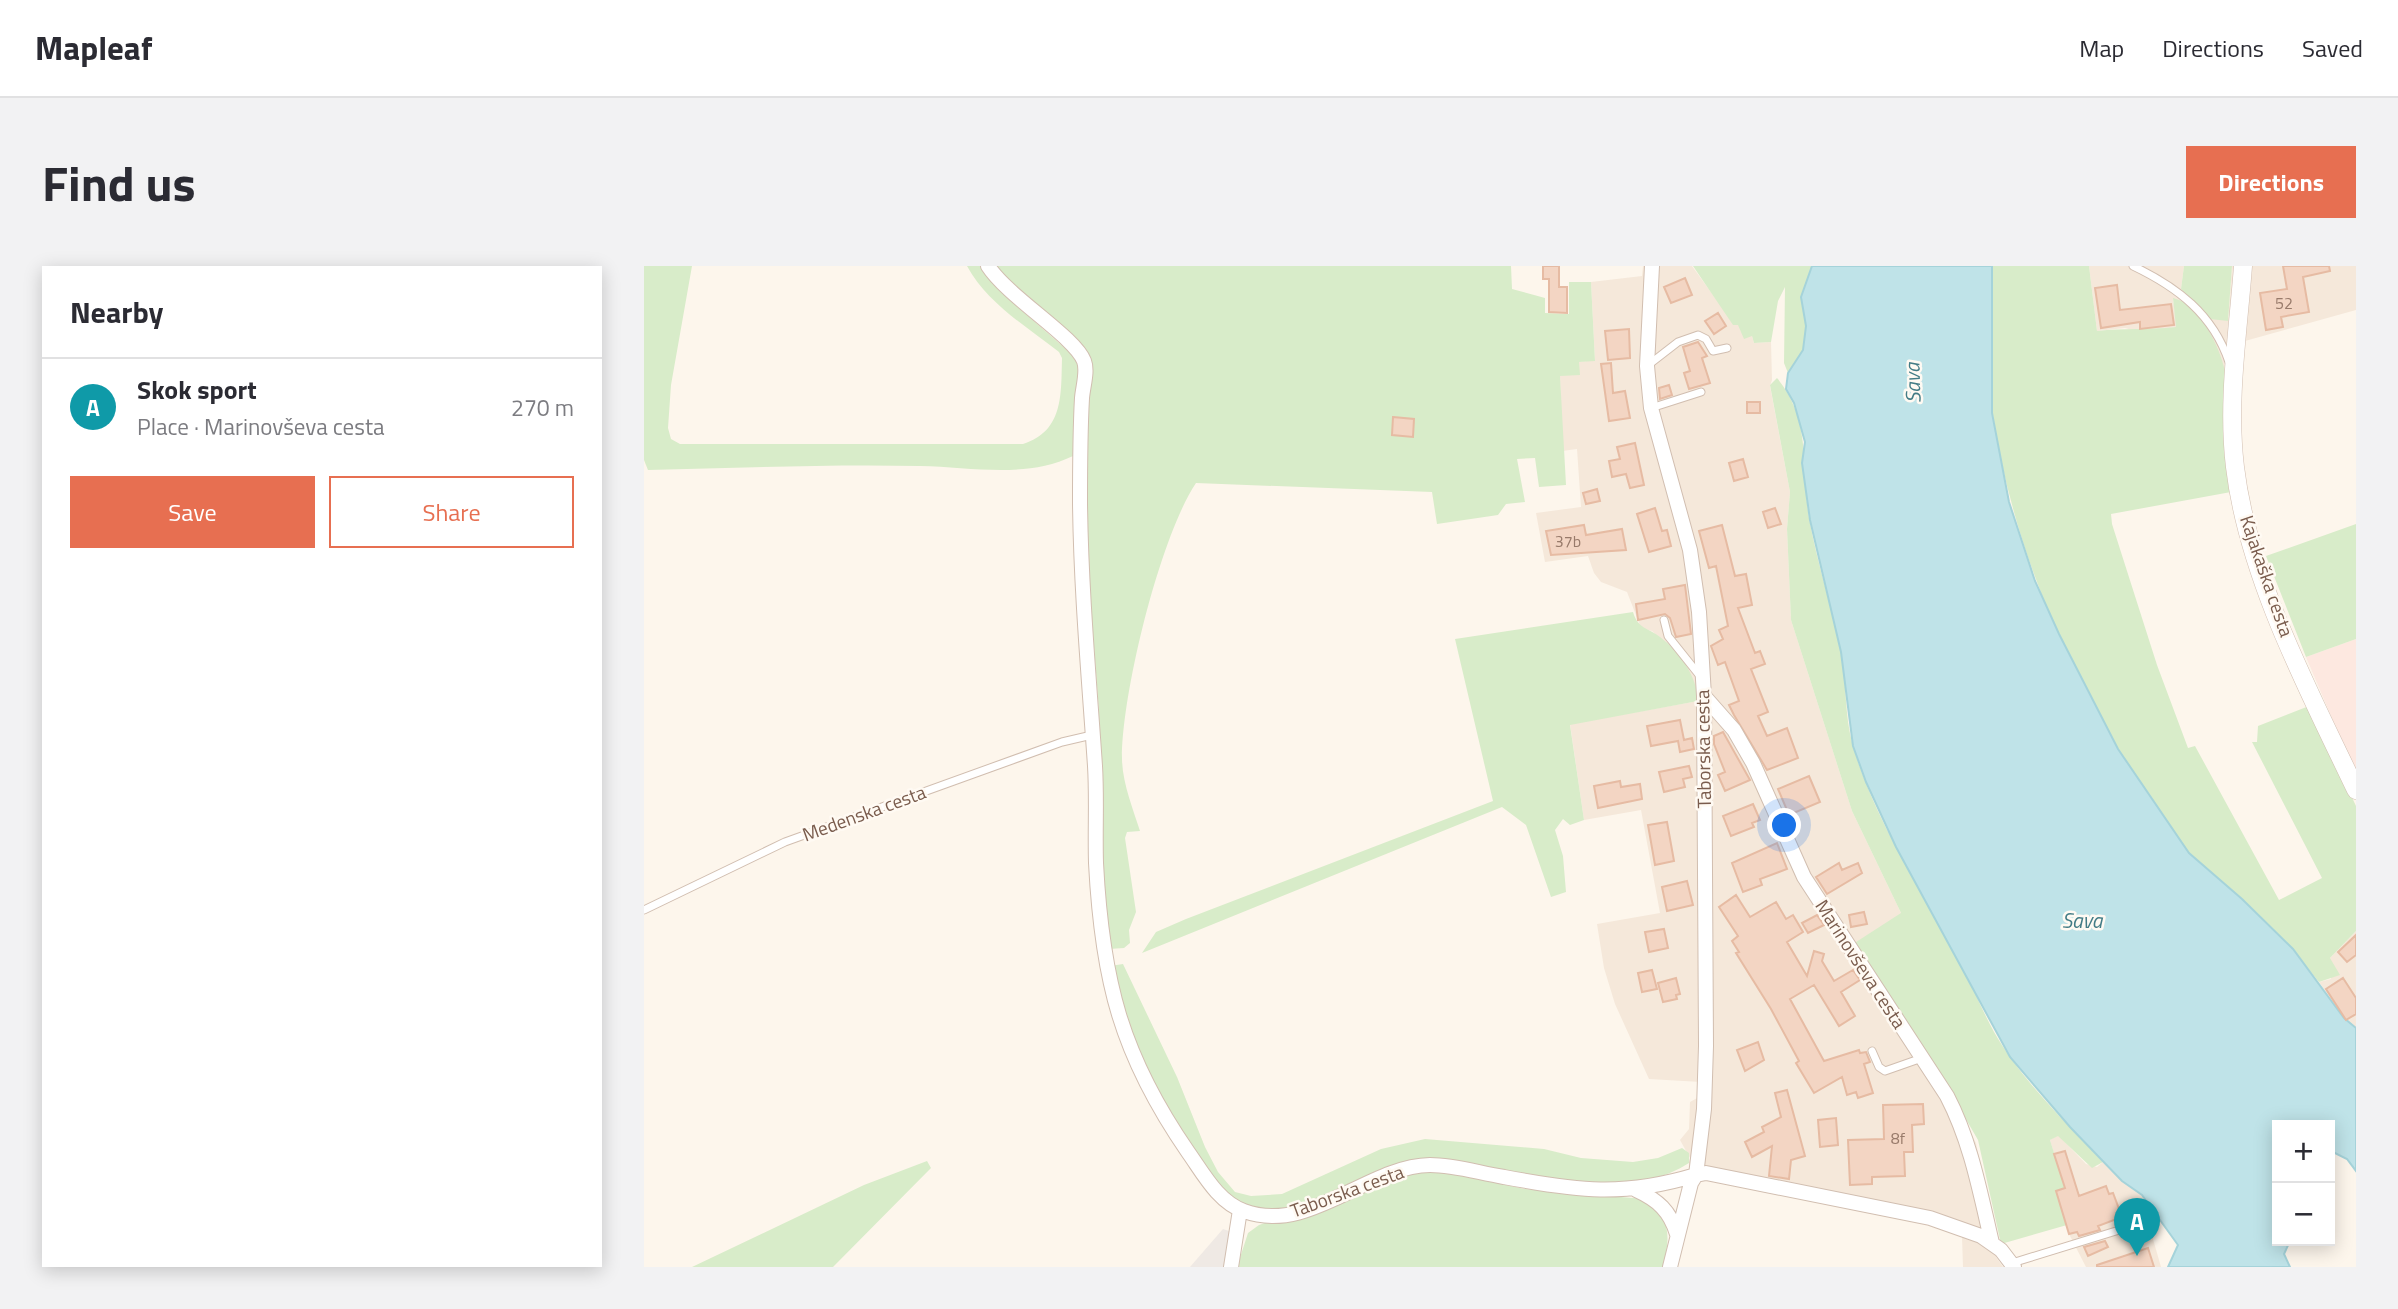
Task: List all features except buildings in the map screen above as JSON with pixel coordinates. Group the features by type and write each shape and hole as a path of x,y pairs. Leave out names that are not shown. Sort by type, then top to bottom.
{"street":[{"path":"988,266 1013,295 1080,352 1086,366 1081,439 1080,529 1102,940 1114,1002 1129,1046 1176,1133 1210,1184 1240,1210 1231,1267"},
{"name":"Taborska cesta","path":"1240,1210 1265,1215 1295,1212 1316,1206 1382,1175 1428,1165 1455,1167 1559,1187 1636,1190 1696,1175 1704,1109 1706,1037 1704,696 1700,676 1699,612 1690,550 1651,408 1647,366 1652,266"},
{"name":"Kajakaška cesta","path":"2243,266 2232,426 2235,469 2250,540 2288,639 2356,790"},
{"name":"Marinovševa cesta","path":"1704,696 1734,730 1764,785 1804,877 1922,1057 1962,1124 1976,1169 1992,1243"},
{"path":"1670,1267 1687,1195 1696,1175 1718,1175 1930,1218 1964,1228 1992,1243 2013,1265"},
{"path":"1636,1190 1663,1207 1672,1219 1677,1236"}],"lane":[{"path":"2133,266 2159,278 2191,302 2223,343 2234,375"},
{"path":"1647,366 1678,342 1698,335 1706,339 1713,351 1727,348"},
{"path":"1651,408 1701,392"},
{"path":"1664,620 1668,636 1700,676"},
{"name":"Medenska cesta","path":"644,909 785,842 1049,746 1092,735"},
{"path":"1872,1051 1879,1067 1885,1071 1922,1057"},
{"path":"2013,1265 2142,1223"}],"shaded area":[{"path":"1643,266 1692,266 1721,306 1752,336 1754,343 1771,342 1770,386 1790,492 1787,529 1791,620 1852,811 1901,913 1937,1069 1976,1143 1993,1224 1996,1257 2003,1267 1963,1267 1962,1237 1945,1228 1709,1180 1689,1163 1690,1158 1680,1140 1689,1129 1690,1102 1699,1097 1701,1082 1649,1079 1615,1004 1604,968 1597,924 1660,913 1641,810 1584,820 1570,724 1698,701 1674,651 1652,631 1641,628 1627,592 1601,582 1594,573 1588,556 1545,562 1536,513 1581,507 1577,449 1562,451 1560,376 1579,362 1595,360 1591,282 1642,276"},
{"path":"2089,266 2184,266 2181,289 2228,321 2232,266 2356,266 2356,310 2245,341 2232,338 2225,373 2200,319 2187,305 2173,299 2177,327 2139,332 2125,328 2097,331"},
{"path":"2356,639 2356,775 2306,657"},
{"path":"2356,931 2356,1028 2344,1018 2319,982 2331,979 2330,958"},
{"path":"2058,1135 2086,1164 2097,1167 2103,1162 2142,1195 2155,1213 2153,1239 2161,1267 2086,1267 2069,1234 2056,1191 2064,1188 2050,1140"},
{"path":"1223,1229 1232,1232 1224,1267 1190,1267"}],"green space":[{"path":"644,266 692,266 671,385 668,428 671,439 680,444 1023,444 1036,438 1046,430 1058,410 1062,358 1059,352 1021,324 985,292 967,266 981,266 1005,296 1075,357 1080,367 1073,456 1055,463 1017,470 852,466 648,470 644,460"},
{"path":"996,266 1511,266 1512,289 1545,298 1545,313 1569,314 1569,282 1591,282 1595,361 1579,362 1580,375 1560,376 1566,485 1539,487 1535,458 1517,459 1525,502 1506,504 1498,515 1437,524 1432,492 1196,483 1169,539 1157,576 1136,656 1129,695 1122,767 1140,831 1127,832 1125,838 1136,912 1129,930 1130,943 1124,948 1109,949 1100,866 1099,711 1085,530 1084,475 1090,362 1014,289"},
{"path":"1693,266 1812,266 1801,297 1806,327 1803,350 1788,373 1784,363 1785,287 1778,301 1771,342 1754,343 1752,336 1744,339 1738,325 1733,325"},
{"path":"1992,266 2089,266 2097,331 2176,327 2173,298 2191,308 2200,317 2213,339 2225,371 2227,386 2231,492 2111,514 2112,524 2157,665 2188,748 2195,746 2279,900 2322,878 2252,742 2257,742 2258,726 2309,706 2356,806 2356,931 2330,958 2340,975 2319,982 2268,924 2187,851 2120,751 2063,645 2020,532 2004,474 1993,415 1988,359"},
{"path":"2184,266 2232,266 2228,321 2210,319 2181,289"},
{"path":"1777,378 1796,410 1800,427 1809,518 1841,652 1850,734 1871,796 1894,844 1953,948 1994,1032 2044,1100 2103,1162 2092,1168 2058,1136 2050,1140 2065,1188 2056,1191 2067,1225 2001,1244 1978,1140 1937,1069 1853,944 1901,913 1852,811 1791,620 1787,529 1790,492 1770,385"},
{"path":"2356,524 2356,639 2306,657 2266,556"},
{"path":"1633,612 1640,625 1660,637 1681,657 1691,674 1698,701 1570,725 1584,820 1570,825 1563,819 1555,830 1563,856 1566,892 1551,897 1526,825 1502,807 1142,953 1156,932 1186,919 1493,801 1455,639"},
{"path":"1123,964 1177,1077 1205,1147 1218,1172 1235,1192 1251,1196 1282,1194 1381,1149 1425,1139 1544,1149 1581,1158 1633,1162 1658,1158 1682,1148 1689,1153 1689,1163 1666,1175 1642,1181 1590,1184 1454,1161 1420,1159 1397,1164 1305,1203 1282,1209 1259,1209 1235,1201 1223,1191 1192,1149 1133,1043 1121,1012 1110,966"},
{"path":"927,1161 931,1168 833,1267 692,1267 864,1185"},
{"path":"1439,1171 1525,1189 1645,1199 1660,1213 1667,1229 1663,1267 1237,1267 1248,1233 1259,1225 1410,1172"}],"water":[{"name":"Sava","path":"1812,266 1992,266 1992,413 2009,502 2035,581 2059,634 2118,749 2189,853 2242,899 2293,949 2344,1018 2356,1028 2356,1171 2347,1159 2335,1153 2335,1120 2272,1120 2272,1246 2288,1246 2284,1254 2290,1267 2168,1267 2178,1245 2142,1195 2122,1181 2070,1127 2010,1057 1896,847 1866,782 1853,746 1841,652 1810,520 1802,463 1805,442 1794,403 1786,389 1788,373 1803,350 1806,326 1801,297"}],"place":[{"name":"Skok sport","path":"2137,1256"}]}
